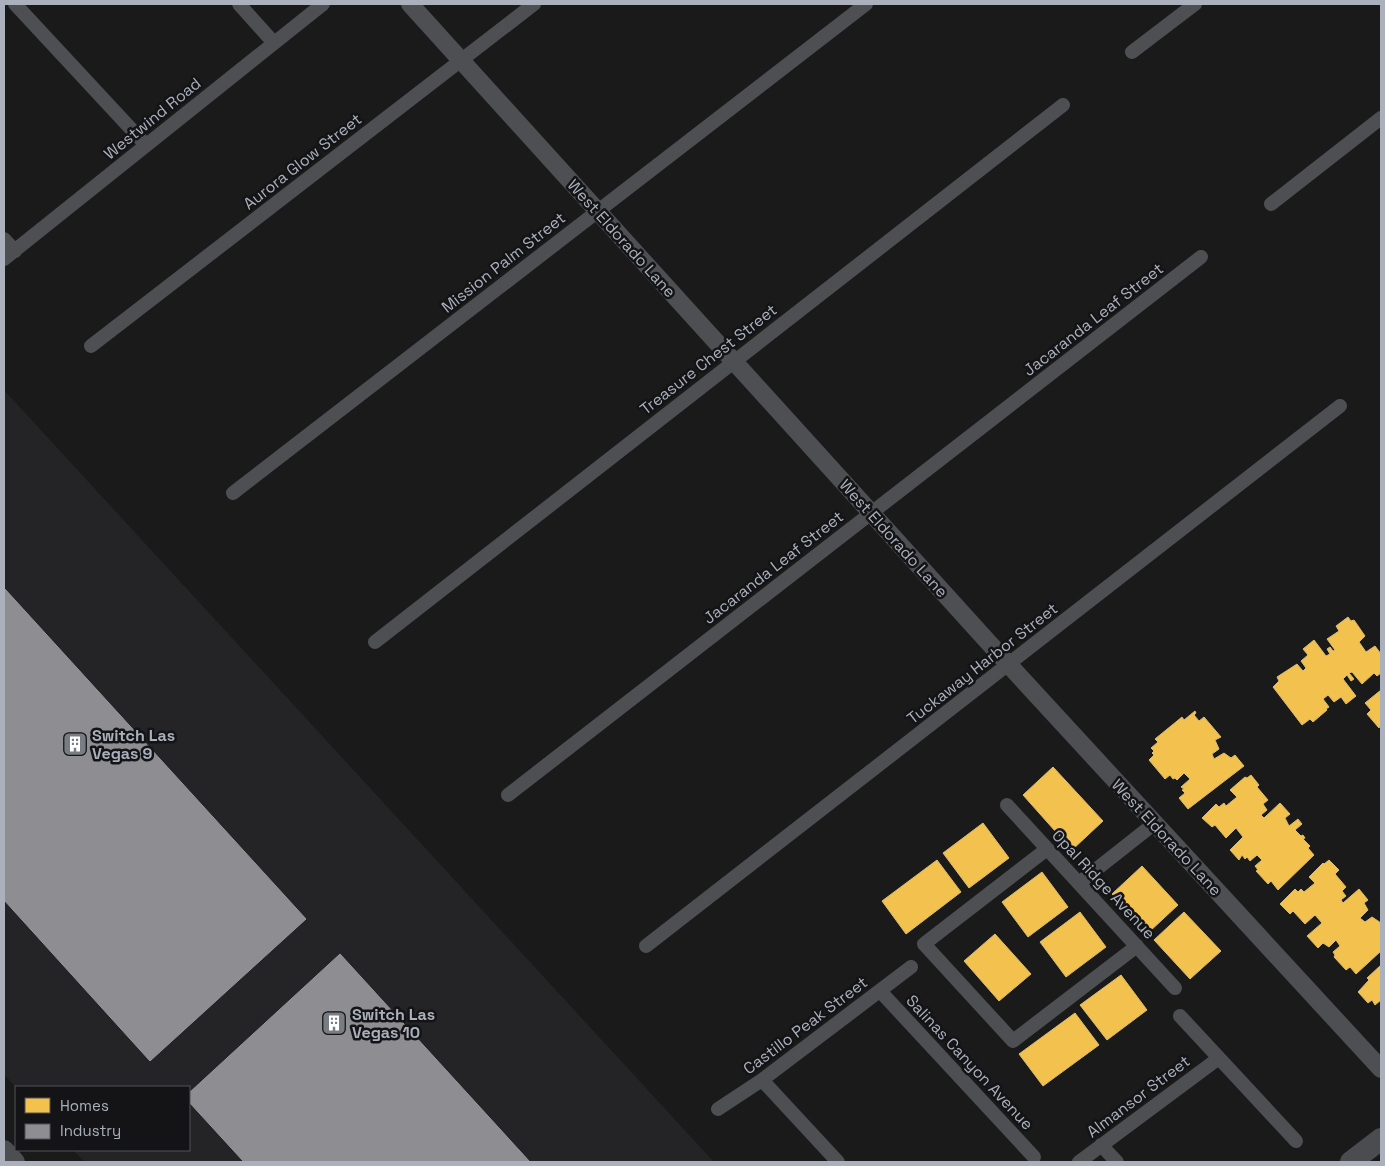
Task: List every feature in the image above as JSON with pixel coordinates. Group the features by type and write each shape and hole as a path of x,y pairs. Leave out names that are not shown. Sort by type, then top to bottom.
{"main road":[{"path":"1352,1162 1381,1139"},
{"path":"4,1150 15,1162"}],"street":[{"path":"15,4 146,145"},
{"path":"239,4 274,42"},
{"name":"Westwind Road","path":"9,255 323,4"},
{"name":"West Eldorado Lane","path":"410,4 1009,665 1381,1069"},
{"name":"Aurora Glow Street","path":"91,346 534,4"},
{"name":"Mission Palm Street","path":"234,493 866,4"},
{"path":"1132,52 1195,4"},
{"name":"Treasure Chest Street","path":"375,642 1063,105"},
{"path":"1271,204 1381,118"},
{"path":"4,239 9,255"},
{"name":"Jacaranda Leaf Street","path":"508,794 1201,258"},
{"name":"Tuckaway Harbor Street","path":"646,946 1340,406"},
{"name":"Opal Ridge Avenue","path":"1007,805 1176,988"},
{"path":"1079,883 1155,823"},
{"path":"1047,849 924,944 1013,1041 1137,946"},
{"name":"Castillo Peak Street","path":"718,1109 762,1080 911,967"},
{"name":"Salinas Canyon Avenue","path":"880,991 1034,1157"},
{"path":"1180,1016 1296,1141"},
{"name":"Almansor Street","path":"1079,1162 1219,1058"},
{"path":"762,1080 838,1162"},
{"path":"1101,1145 1117,1162"}],"shaded area":[{"path":"4,390 714,1162 85,1162 74,1151 190,1151 190,1086 15,1087 4,1074"}],"building: Homes":[{"path":"1348,617 1351,621 1354,620 1365,636 1359,642 1366,652 1375,646 1381,654 1381,673 1377,676 1374,673 1362,684 1352,672 1349,673 1354,679 1351,681 1347,675 1343,679 1356,696 1346,704 1341,697 1334,702 1328,695 1323,699 1329,707 1327,710 1313,722 1310,719 1302,725 1273,687 1279,681 1277,677 1297,664 1303,671 1306,668 1301,661 1308,655 1303,649 1314,640 1326,656 1330,654 1327,649 1330,647 1333,651 1335,650 1327,639 1339,631 1336,626"},
{"path":"1381,690 1381,728 1380,726 1379,728 1367,714 1371,710 1365,703"},
{"path":"1195,711 1194,715 1199,721 1204,717 1221,737 1215,740 1219,749 1212,754 1214,759 1224,753 1231,758 1235,755 1244,766 1188,809 1179,798 1185,793 1181,787 1190,779 1184,773 1177,780 1173,779 1170,775 1165,779 1149,760 1154,755 1152,753 1154,751 1151,748 1158,742 1155,739 1182,717 1184,720"},
{"path":"1053,767 1103,821 1072,850 1023,795"},
{"path":"1251,775 1259,785 1257,787 1268,800 1263,804 1267,810 1261,815 1264,818 1280,803 1290,814 1285,818 1289,826 1298,819 1302,824 1295,830 1301,836 1303,835 1305,838 1303,839 1310,846 1308,848 1314,855 1278,890 1271,881 1268,884 1256,871 1258,870 1255,866 1262,860 1257,855 1250,861 1242,855 1239,860 1230,850 1243,837 1236,828 1226,838 1215,825 1212,827 1202,818 1216,804 1219,807 1224,803 1226,806 1237,797 1230,790 1245,777 1247,778"},
{"path":"983,823 1009,858 969,888 943,853"},
{"path":"937,860 961,892 906,934 882,901"},
{"path":"1329,860 1339,870 1335,874 1346,887 1342,891 1346,896 1341,900 1343,903 1359,889 1368,900 1364,903 1368,910 1360,918 1365,922 1372,917 1381,923 1381,951 1356,974 1350,967 1346,970 1334,957 1333,952 1340,946 1336,940 1329,947 1323,943 1318,948 1307,936 1322,923 1315,915 1305,924 1293,911 1290,914 1280,904 1295,889 1298,892 1301,889 1304,892 1315,883 1309,877 1323,863"},
{"path":"1142,866 1178,905 1148,933 1112,894"},
{"path":"1042,872 1068,907 1028,937 1002,902"},
{"path":"1080,912 1106,947 1066,977 1040,942"},
{"path":"1184,912 1221,951 1190,979 1154,940"},
{"path":"995,934 1031,974 999,1001 964,961"},
{"path":"1381,965 1381,1000 1375,1005 1372,1000 1368,1003 1358,992 1369,980 1367,978"},
{"path":"1121,975 1147,1010 1107,1040 1080,1005"},
{"path":"1075,1013 1099,1045 1043,1086 1019,1054"}],"building: Industry":[{"name":"Switch Las Vegas 9","path":"4,588 306,919 150,1061 4,900"},
{"name":"Switch Las Vegas 10","path":"340,954 530,1162 244,1162 190,1103 190,1092"}],"place":[{"name":"Switch Las Vegas 9","path":"75,744"},
{"name":"Switch Las Vegas 10","path":"334,1023"}]}
